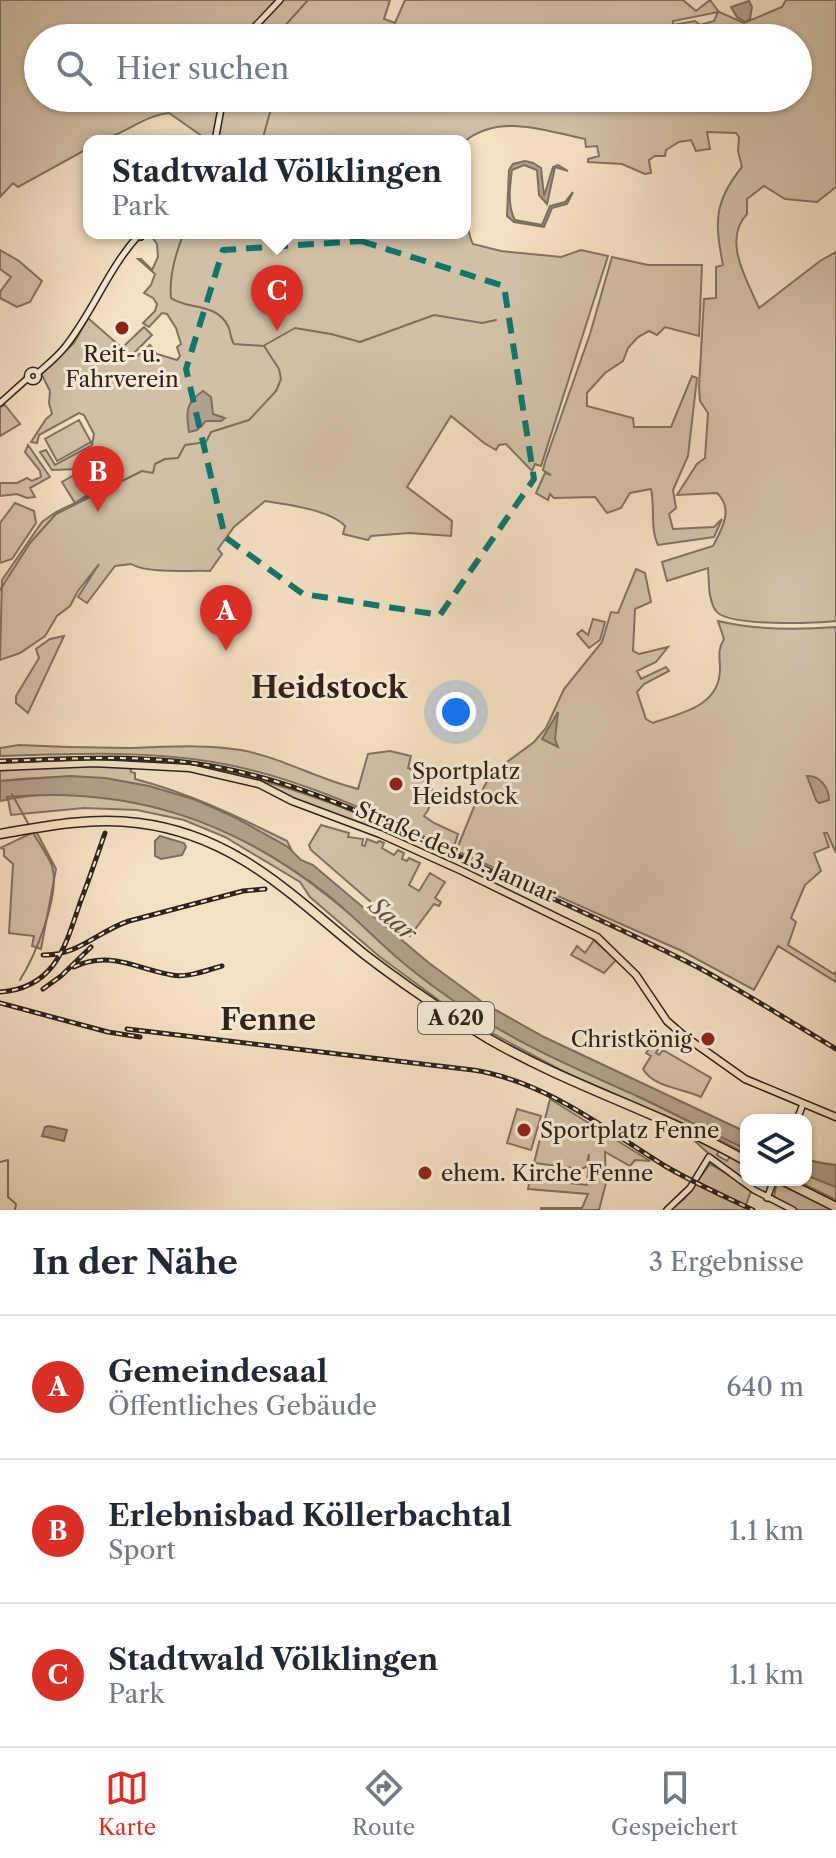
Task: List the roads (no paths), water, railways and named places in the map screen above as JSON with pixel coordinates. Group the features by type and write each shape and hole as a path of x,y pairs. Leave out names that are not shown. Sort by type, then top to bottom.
{"highway":[{"name":"A 620","path":"0,832 105,821 163,827 194,835 275,878 380,962 456,1014 533,1059 704,1135 740,1156"},
{"name":"A 620","path":"275,878 403,983 490,1039 571,1081 740,1156"},
{"path":"786,1186 836,1205"},
{"path":"800,1186 836,1205"}],"main road":[{"path":"257,24 280,0"},
{"path":"216,135 220,112"},
{"path":"0,403 29,379 36,380 36,372 74,334 133,239"},
{"name":"Straße des 13. Januar","path":"0,767 109,763 190,768 259,784 292,801 380,834 597,937 636,975 675,1029 745,1079 836,1117"},
{"path":"799,1114 803,1104"},
{"path":"667,1210 690,1188 709,1157 767,1198 793,1210"},
{"path":"758,1192 764,1192 771,1186"},
{"path":"767,1198 773,1186"}],"waterway":[{"path":"287,24 308,0"},
{"path":"264,135 270,112"},
{"path":"0,590 30,543 56,514 142,471 153,473 155,464 178,458 185,445 206,442 211,432 249,420 276,391 281,379 279,369 264,346 234,344 223,318 209,310 171,298 174,265 182,239"},
{"path":"265,345 295,328 360,342 434,315 482,323 496,320"},
{"path":"12,794 30,827"},
{"path":"20,980 39,941 53,892 52,866 33,833"},
{"path":"0,1162 8,1160 8,1197 16,1204 15,1210"}],"railway":[{"path":"0,761 163,760 249,774 313,794 405,832 672,954 836,1049"},
{"path":"0,992 34,983 55,962 69,935 105,833"},
{"path":"43,955 67,952 129,921 243,891 265,889"},
{"path":"43,989 91,947"},
{"path":"74,967 87,962 112,960 178,976 222,966"},
{"path":"0,1003 108,1032 140,1037"},
{"path":"127,1029 473,1070 499,1076 550,1095 676,1172 753,1210"}],"place":[{"name":"Reit- u. Fahrverein","path":"122,328"},
{"name":"Stadtwald Völklingen","path":"277,331"},
{"name":"Erlebnisbad Köllerbachtal","path":"98,512"},
{"name":"Gemeindesaal","path":"226,651"},
{"name":"Sportplatz Heidstock","path":"396,784"},
{"name":"Christkönig","path":"708,1039"},
{"name":"Sportplatz Fenne","path":"524,1130"},
{"name":"ehem. Kirche Fenne","path":"425,1173"}],"district":[{"name":"Heidstock","path":"329,687"},
{"name":"Fenne","path":"268,1019"}],"water label":[{"name":"Saar","path":"393,919"}]}
